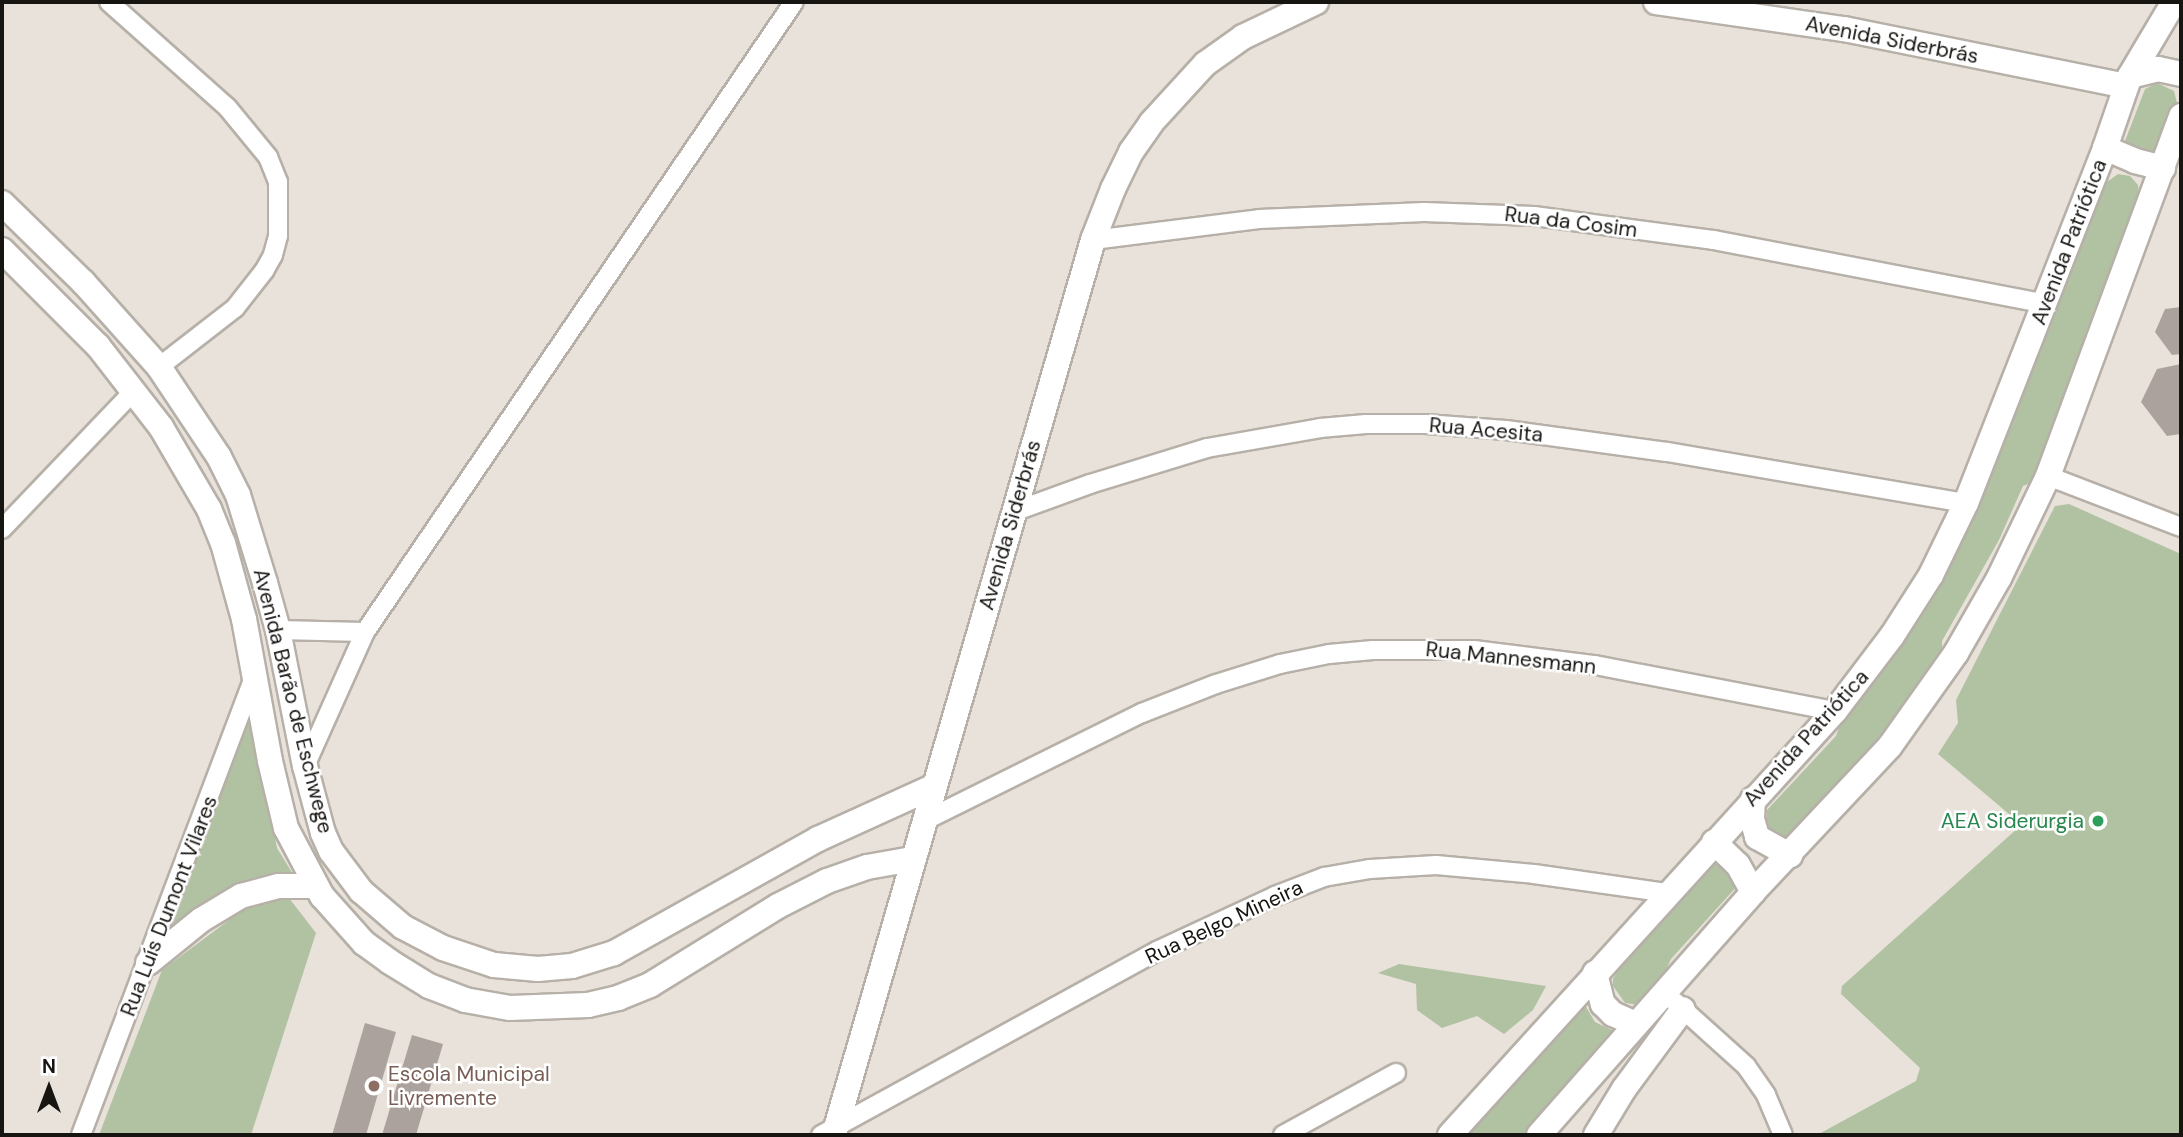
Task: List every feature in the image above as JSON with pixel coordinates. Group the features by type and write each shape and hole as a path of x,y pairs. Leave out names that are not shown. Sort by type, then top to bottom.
{"street":[{"path":"109,2 227,107 268,157 278,182 278,236 273,255 264,271 235,308 159,367"},
{"path":"305,766 365,632 794,2"},
{"name":"Avenida Siderbrás","path":"831,1132 935,786 1093,240 1131,152 1175,95 1206,64 1243,37 1316,2"},
{"name":"Avenida Siderbrás","path":"1656,2 1844,30 2128,81"},
{"name":"Avenida Patriótica","path":"1450,1135 1835,711 1892,636 1925,586 1966,503 2105,148 2128,81 2174,2"},
{"path":"2128,81 2158,69 2181,74"},
{"path":"1596,1135 1674,1001 1753,892 1890,746 1956,653 1999,578 2048,476 2181,117"},
{"path":"2105,148 2134,161 2163,168"},
{"name":"Avenida Barão de Eschwege","path":"2,203 83,282 159,367 201,426 238,495 278,630 305,766 323,833 331,851 361,891 403,927 443,948 494,965 538,969 572,966 614,953 818,839 935,786"},
{"name":"Rua da Cosim","path":"1093,240 1259,219 1424,212 1534,216 1714,240 2045,303"},
{"name":"Avenida Barão de Eschwege","path":"2,250 98,346 134,391 161,428 209,509 223,543 244,619 278,799 295,849 314,886 364,943 429,986 465,1000 510,1008 562,1009 618,998 650,985 778,906 827,881 867,867 912,859"},
{"path":"59,305 83,282"},
{"path":"2,529 134,391"},
{"name":"Rua Acesita","path":"1013,512 1090,484 1207,449 1320,428 1366,424 1426,424 1506,430 1667,452 1966,503"},
{"path":"2048,476 2181,527"},
{"path":"209,509 238,495"},
{"path":"223,543 249,534"},
{"path":"278,630 365,632"},
{"name":"Rua Mannesmann","path":"924,821 1142,713 1242,676 1329,654 1373,650 1474,650 1595,665 1835,711"},
{"name":"Rua Luís Dumont Vilares","path":"81,1135 254,676"},
{"path":"1753,799 1752,819 1757,837 1790,855"},
{"path":"1714,842 1738,865 1753,892"},
{"name":"Rua Belgo Mineira","path":"831,1132 1157,951 1275,895 1324,877 1370,869 1436,865 1534,874 1667,893"},
{"path":"148,963 201,920 241,896 279,886 314,886"},
{"path":"334,911 361,891"},
{"path":"1595,973 1603,1003 1614,1014 1635,1024"},
{"path":"1539,1135 1635,1024 1674,1001"},
{"path":"1674,1001 1746,1066 1766,1095 1783,1135"},
{"path":"1283,1135 1396,1073"}],"green space":[{"path":"2157,83 2174,91 2177,103 2158,151 2150,154 2129,148 2125,141 2145,89"},
{"path":"2118,174 2130,176 2138,185 2141,215 2033,482 2023,486 1999,540 1942,641 1942,664 1904,713 1791,838 1773,834 1766,823 1767,810 1836,736 1844,714 1870,680 2104,184"},
{"name":"AEA Siderurgia","path":"2069,504 2181,554 2181,1135 1817,1135 1916,1081 1920,1068 1841,994 1842,986 2019,827 2009,814 1938,754 1958,723 1956,700 2055,506"},
{"path":"251,709 277,848 299,884 255,877 166,936"},
{"path":"1716,860 1739,884 1671,959 1663,977 1639,1005 1625,1003 1613,986 1613,979 1625,959"},
{"path":"260,897 289,898 316,933 251,1135 99,1135 162,970"},
{"path":"1399,964 1546,986 1533,1010 1504,1034 1477,1016 1442,1028 1417,1010 1416,984 1378,973"},
{"path":"1583,1002 1595,1022 1616,1032 1524,1135 1461,1135"}],"building":[{"path":"2181,307 2181,354 2172,355 2155,332 2165,309"},
{"path":"2181,364 2181,434 2167,436 2141,402 2157,369"},
{"path":"365,1023 396,1032 366,1135 332,1135"},
{"path":"412,1035 443,1044 416,1135 382,1135"}],"place":[{"name":"AEA Siderurgia","path":"2098,821"},
{"name":"Escola Municipal Livremente","path":"374,1086"}]}
